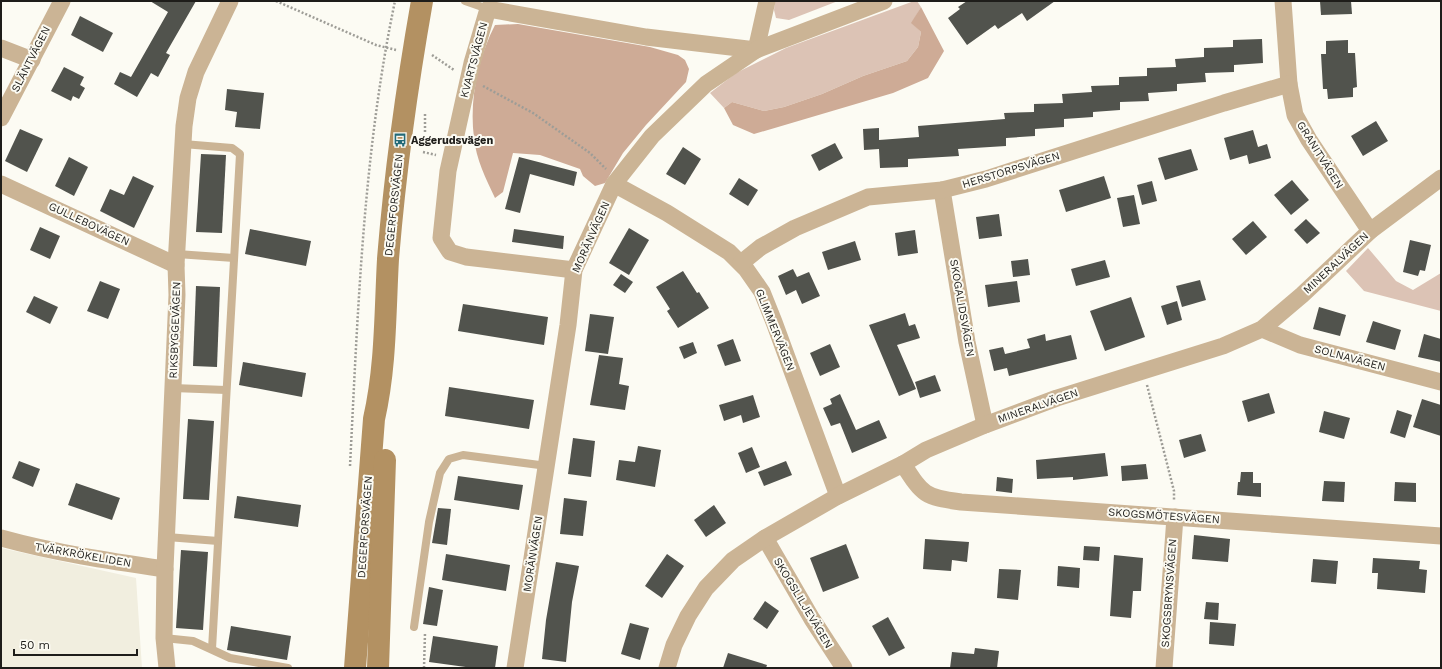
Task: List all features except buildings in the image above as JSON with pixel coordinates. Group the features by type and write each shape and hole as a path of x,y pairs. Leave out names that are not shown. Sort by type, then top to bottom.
{"main road":[{"name":"DEGERFORSVÄGEN","path":"355,668 374,419 381,387 388,258 401,134 422,1"},
{"name":"DEGERFORSVÄGEN","path":"378,668 386,419 381,387"}],"street":[{"name":"SLÄNTVÄGEN","path":"1,118 62,1"},
{"name":"RIKSBYGGEVÄGEN","path":"167,668 164,638 165,569 183,144 188,98 196,72 230,1"},
{"path":"756,50 767,1"},
{"name":"MORÄNVÄGEN","path":"515,668 568,325 574,270 614,184 652,136 680,107 706,84 756,50 884,1"},
{"name":"GRANITVÄGEN","path":"1283,1 1289,84 1295,115 1309,140 1370,231"},
{"name":"KVARTSVÄGEN","path":"574,270 466,258 450,252 441,238 448,171 468,78 488,9 646,37 756,50"},
{"path":"1,48 32,60"},
{"name":"HERSTORPSVÄGEN","path":"741,263 761,247 795,228 845,205 868,197 942,190 986,178 1289,84"},
{"name":"MINERALVÄGEN","path":"668,668 674,645 688,616 706,588 733,560 765,538 838,496 903,464 926,450 985,425 1057,398 1224,346 1262,330 1302,295 1370,231 1441,178"},
{"name":"GULLEBOVÄGEN","path":"1,184 177,260"},
{"name":"GLIMMERVÄGEN","path":"614,184 674,217 729,252 746,269 764,298 838,496"},
{"name":"SKOGALIDSVÄGEN","path":"942,190 967,342 985,425"},
{"name":"SOLNAVÄGEN","path":"1262,330 1300,345 1441,382"},
{"name":"SKOGSMÖTESVÄGEN","path":"903,464 918,488 933,498 961,502 1441,536"},
{"name":"SKOGSBRYNSVÄGEN","path":"1164,668 1175,517"},
{"name":"TVÄRKRÖKELIDEN","path":"1,538 26,545 117,562 165,569"},
{"name":"SKOGSLILJEVÄGEN","path":"765,538 812,619 844,668"}],"lane":[{"path":"465,1 488,9"},
{"path":"183,144 232,148 240,154 212,649"},
{"path":"177,260 234,258"},
{"path":"173,388 226,390"},
{"path":"414,626 429,522 440,473 449,459 463,455 547,466"},
{"path":"167,537 218,542"},
{"path":"164,638 193,641 230,658 288,668"}],"path":[{"path":"276,1 385,48 428,53 434,56 468,78 522,107 590,153 606,169 614,184"},
{"path":"349,471 364,217 374,124 385,48 395,1"},
{"path":"1144,371 1174,491 1175,517"},
{"path":"414,626 422,629 425,633 424,668"}],"shaded area":[{"path":"775,1 838,1 789,20 776,18 774,10"},
{"path":"917,1 921,7 912,23 921,32 918,47 907,61 863,76 822,94 784,107 764,111 732,102 724,108 710,93 736,73 786,48"},
{"path":"921,7 944,51 928,78 893,93 754,134 733,125 724,108 732,102 764,111 784,107 822,94 863,76 907,61 918,47 921,32 911,23"},
{"path":"518,24 650,47 678,55 685,60 689,69 686,82 646,125 623,153 605,183 595,186 583,176 580,169 540,155 513,153 503,192 495,198 482,169 475,146 473,124 474,94 476,80 484,51 495,25"},
{"path":"1368,248 1396,281 1413,290 1441,273 1441,311 1364,291 1346,271"},
{"path":"1,548 136,578 142,668 1,668"}],"place":[{"name":"Aggerudsvägen","path":"400,140"}]}
